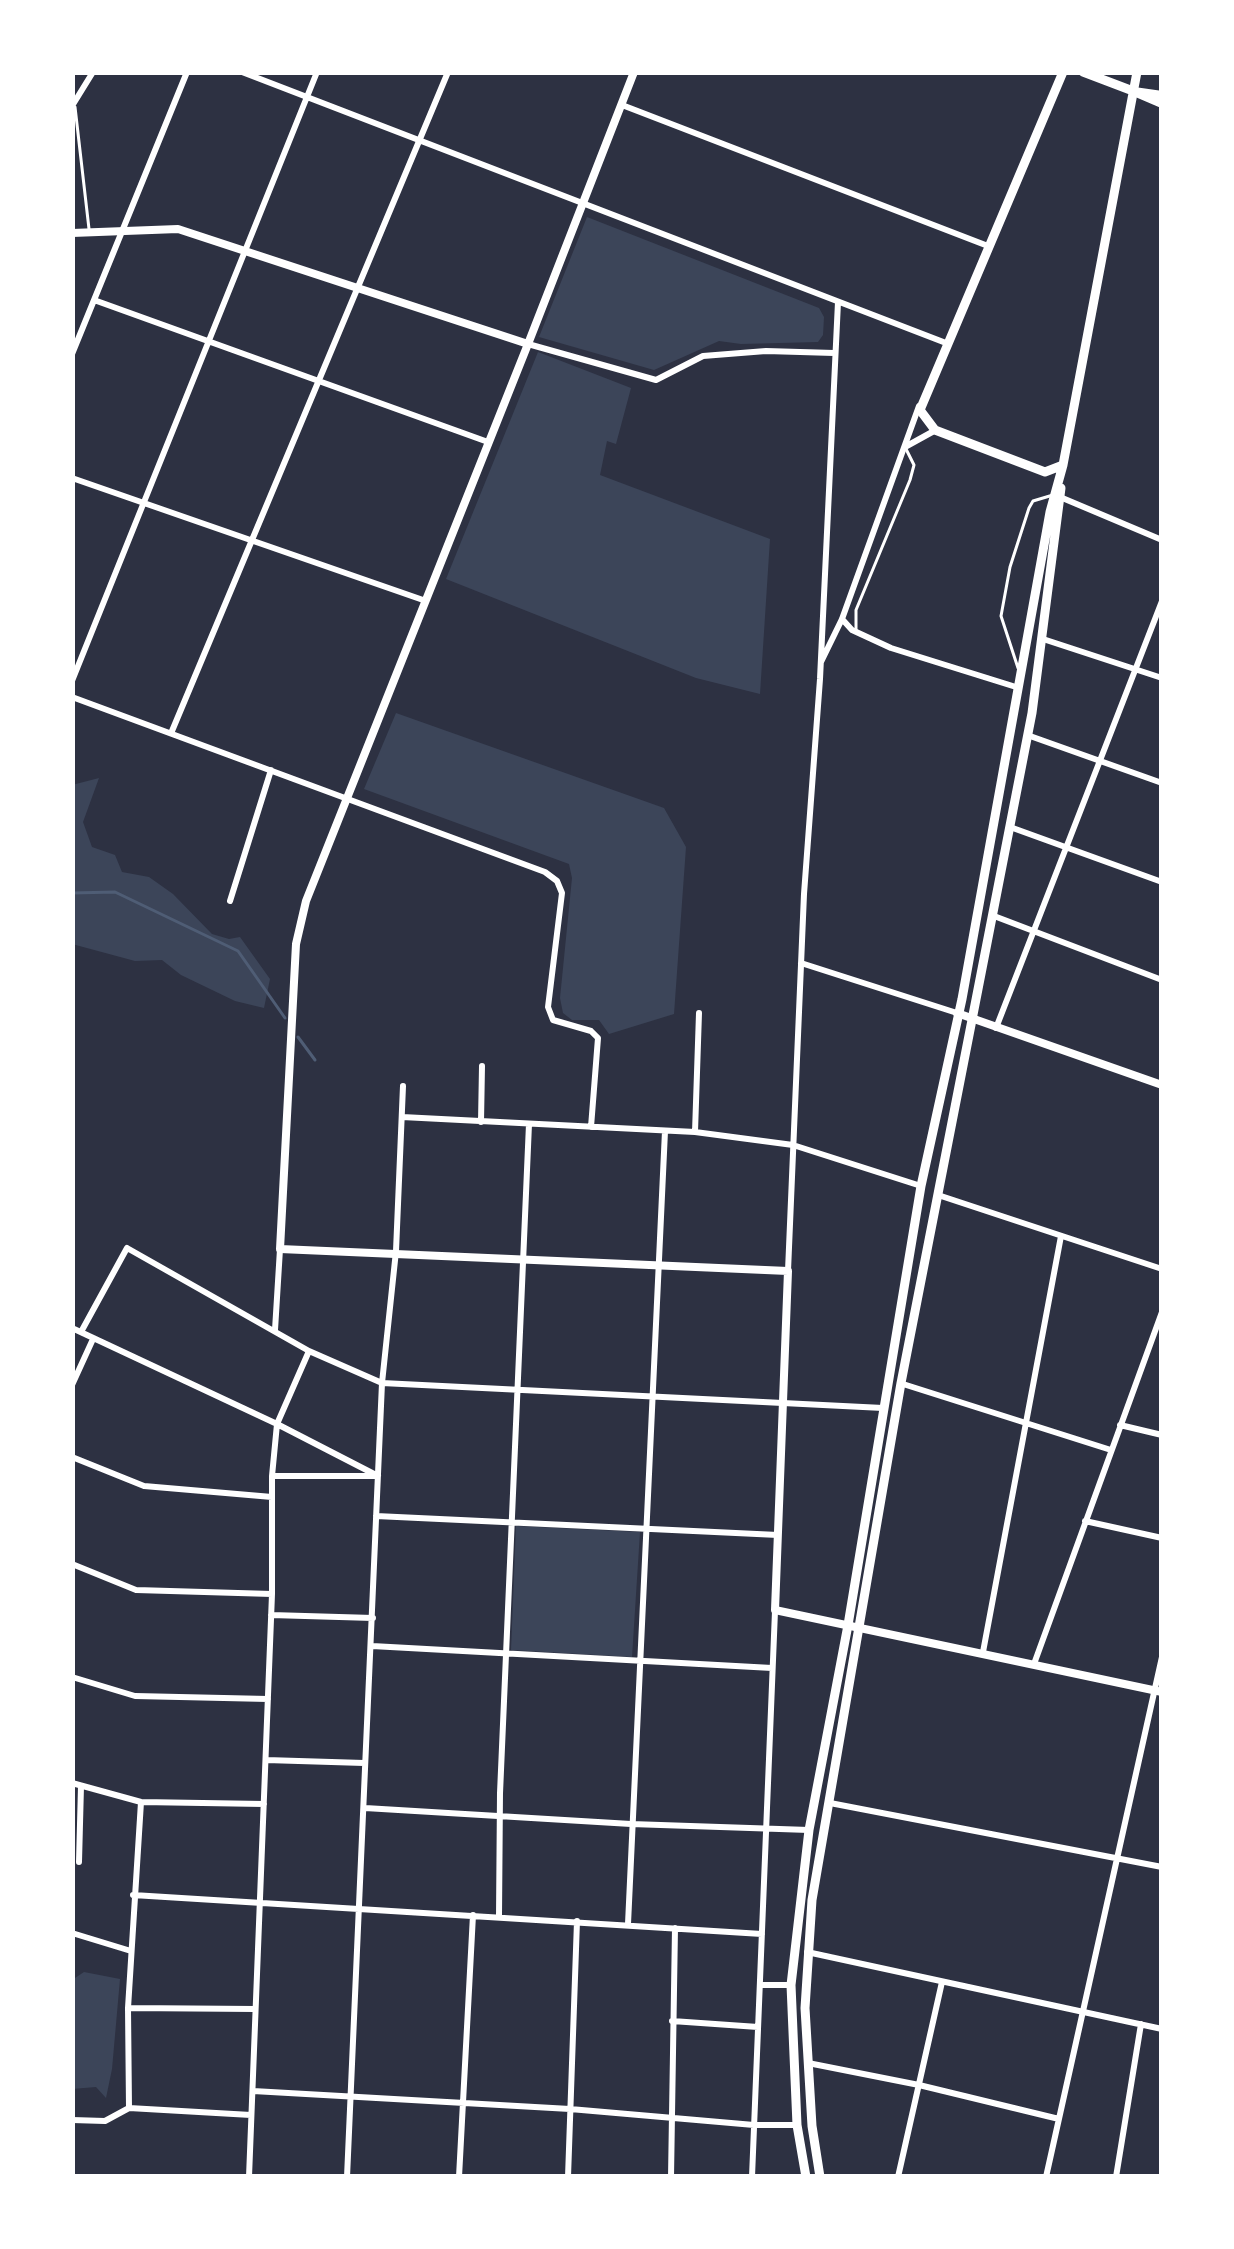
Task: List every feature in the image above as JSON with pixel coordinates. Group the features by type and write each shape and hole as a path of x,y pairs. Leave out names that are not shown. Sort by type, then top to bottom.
{"main road":[{"path":"1058,481 1046,472 935,430 923,416 920,403 1063,72"},
{"path":"1083,72 1132,91"},
{"path":"820,2177 808,2063 807,1952 883,1408 921,1186 1137,72"},
{"path":"1046,472 1063,464"},
{"path":"806,2177 797,2125 791,1985 809,1830 1028,736 1063,464"}],"street":[{"path":"74,106 92,72"},
{"path":"72,354 187,72"},
{"path":"242,72 946,343"},
{"path":"72,681 317,72"},
{"path":"172,731 448,72"},
{"path":"275,1330 296,944 306,901 634,72"},
{"path":"1132,91 1162,100"},
{"path":"622,104 988,246"},
{"path":"72,232 178,230 636,377 656,380 703,356 834,353"},
{"path":"94,299 488,442"},
{"path":"752,2177 801,963 838,302"},
{"path":"820,666 842,619 920,403"},
{"path":"905,447 935,430"},
{"path":"72,478 426,601"},
{"path":"1058,496 1162,540"},
{"path":"996,1028 1162,601"},
{"path":"820,619 842,619 856,632 891,648 1020,683"},
{"path":"1043,639 1162,678"},
{"path":"72,698 172,731 557,880 562,893 548,1007 553,1019 591,1031 598,1038 591,1127"},
{"path":"1028,736 1162,783"},
{"path":"230,901 272,770"},
{"path":"1010,827 1162,882"},
{"path":"994,916 1162,980"},
{"path":"801,963 1162,1085"},
{"path":"695,1132 699,1013"},
{"path":"481,1122 482,1066"},
{"path":"347,2177 382,1383 396,1251 403,1086"},
{"path":"401,1117 695,1132 794,1145 921,1186"},
{"path":"499,1916 529,1124"},
{"path":"628,1924 665,1131"},
{"path":"938,1195 1162,1269"},
{"path":"983,1652 1061,1236"},
{"path":"378,1476 76,1330 127,1248 309,1351 382,1383 883,1408"},
{"path":"280,1249 788,1271"},
{"path":"1034,1664 1162,1312"},
{"path":"72,1385 94,1339"},
{"path":"249,2177 272,1594 272,1476 277,1424 309,1351"},
{"path":"901,1383 1111,1450"},
{"path":"1120,1424 1162,1436"},
{"path":"72,1457 143,1486 272,1497"},
{"path":"346,1475 349,1461"},
{"path":"272,1476 378,1476"},
{"path":"376,1516 778,1535"},
{"path":"1085,1521 1162,1538"},
{"path":"72,1564 136,1589 272,1594"},
{"path":"775,1610 1158,1691"},
{"path":"271,1615 373,1618"},
{"path":"372,1646 772,1668"},
{"path":"1046,2177 1162,1657"},
{"path":"72,1677 135,1696 268,1699"},
{"path":"266,1760 364,1763"},
{"path":"79,1862 77,1784 141,1802 264,1804"},
{"path":"129,2108 128,2008 141,1802"},
{"path":"828,1803 1162,1867"},
{"path":"365,1808 631,1825 809,1830"},
{"path":"134,1895 762,1934"},
{"path":"459,2177 472,1915"},
{"path":"568,2177 577,1921"},
{"path":"671,2177 675,1928"},
{"path":"72,1933 131,1951"},
{"path":"807,1952 1162,2029"},
{"path":"898,2177 942,1982"},
{"path":"760,1985 791,1985"},
{"path":"128,2008 255,2009"},
{"path":"672,2021 758,2026"},
{"path":"1116,2177 1141,2024"},
{"path":"808,2063 1059,2120"},
{"path":"253,2091 570,2109 754,2126 797,2125"},
{"path":"72,2120 105,2120 129,2108 251,2115"}],"lane":[{"path":"74,106 89,231"},
{"path":"856,632 856,610 914,465 905,447"},
{"path":"1020,683 1001,616 1007,583 1029,508 1034,501 1058,496"}],"shaded area":[{"path":"587,217 819,308 824,317 823,335 818,342 719,341 654,370 539,337"},
{"path":"538,352 631,388 616,444 607,441 600,475 770,539 760,694 696,678 446,579"},
{"path":"396,713 664,808 686,847 674,1014 609,1034 599,1020 572,1020 563,1013 560,998 572,878 569,864 364,789"},
{"path":"99,778 83,822 92,847 115,855 122,872 149,877 173,894 212,934 240,937 270,979 264,1008 235,1001 181,975 162,960 135,961 72,944 72,785"},
{"path":"516,1526 640,1532 632,1657 511,1650"},
{"path":"84,1972 120,1979 106,2098 96,2087 72,2089 72,1980"}],"waterway":[{"path":"72,893 115,892 238,951 285,1018"},
{"path":"298,1037 315,1060"}]}
